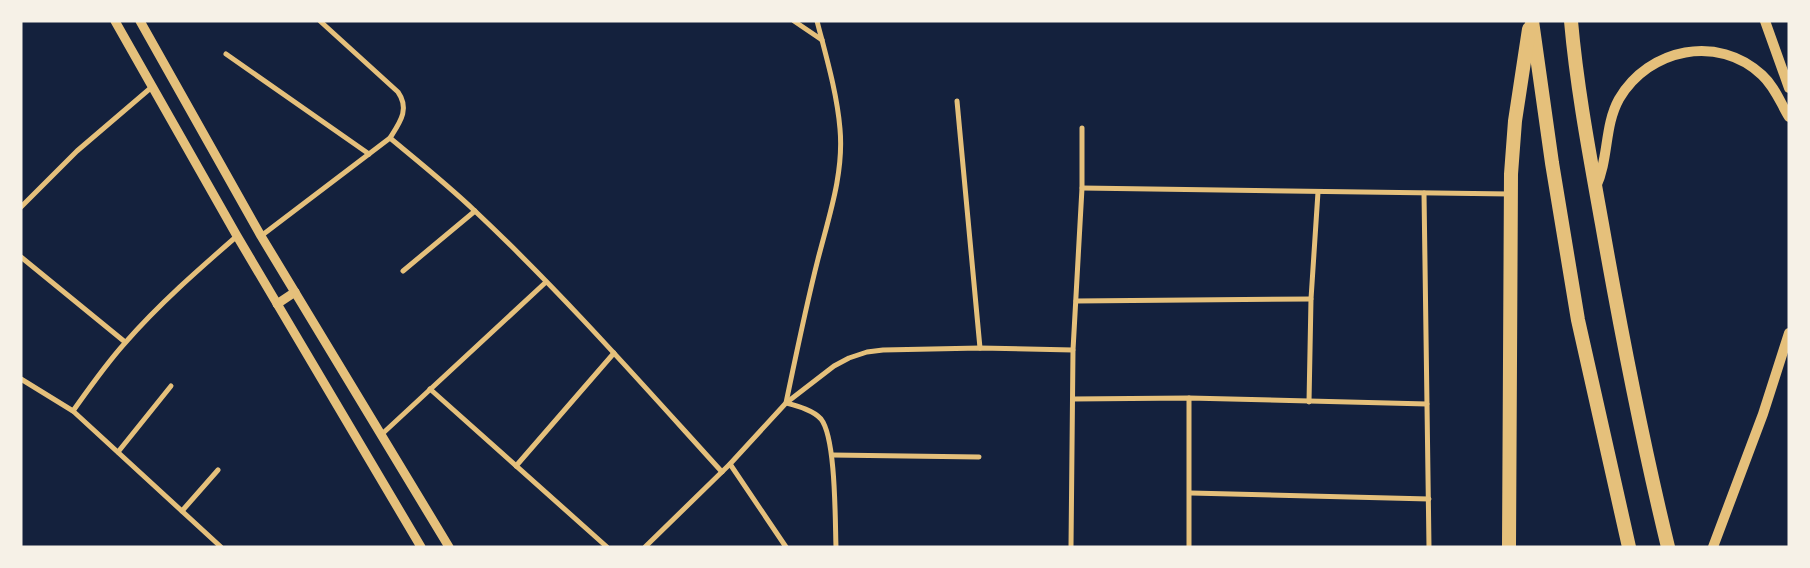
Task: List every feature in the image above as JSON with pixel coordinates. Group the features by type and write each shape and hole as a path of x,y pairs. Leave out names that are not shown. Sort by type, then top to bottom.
{"highway":[{"path":"1509,547 1511,194 1515,121 1531,21"},
{"path":"1531,21 1576,311 1629,547"},
{"path":"1571,21 1573,46 1595,188 1617,313 1640,426 1668,547"}],"main road":[{"path":"1765,21 1789,88"},
{"path":"1595,188 1604,166 1612,119 1619,100 1630,84 1642,72 1659,60 1674,54 1706,50 1737,58 1764,76 1774,89 1789,117"},
{"path":"1713,545 1764,414 1789,332"}],"street":[{"path":"115,21 237,236 421,547"},
{"path":"140,21 261,236 449,547"},
{"path":"261,236 390,138 403,116 404,106 401,96 320,21"},
{"path":"794,21 822,40"},
{"path":"786,402 818,260 835,196 840,164 840,129 832,82 817,21"},
{"path":"226,54 368,154"},
{"path":"21,207 77,151 153,86"},
{"path":"957,101 980,348"},
{"path":"1071,547 1073,350 1082,188 1082,128"},
{"path":"390,138 475,211 546,282 614,352 722,472"},
{"path":"1082,188 1511,194"},
{"path":"1309,402 1311,299 1318,192"},
{"path":"1424,193 1430,547"},
{"path":"403,271 475,211"},
{"path":"74,411 98,376 125,342 182,284 237,236"},
{"path":"21,257 125,342"},
{"path":"381,435 546,282"},
{"path":"277,304 295,292"},
{"path":"1076,301 1311,299"},
{"path":"645,547 730,464 786,402 834,366 850,358 867,352 883,350 980,348 1073,350"},
{"path":"516,466 614,352"},
{"path":"21,379 74,411 222,547"},
{"path":"118,452 171,386"},
{"path":"430,389 606,547"},
{"path":"1072,400 1189,398 1427,404"},
{"path":"1189,398 1191,493 1189,547"},
{"path":"786,402 806,409 821,419 828,435 832,455 836,547"},
{"path":"832,455 979,457"},
{"path":"730,464 786,547"},
{"path":"182,510 218,470"},
{"path":"1191,493 1429,499"}]}
